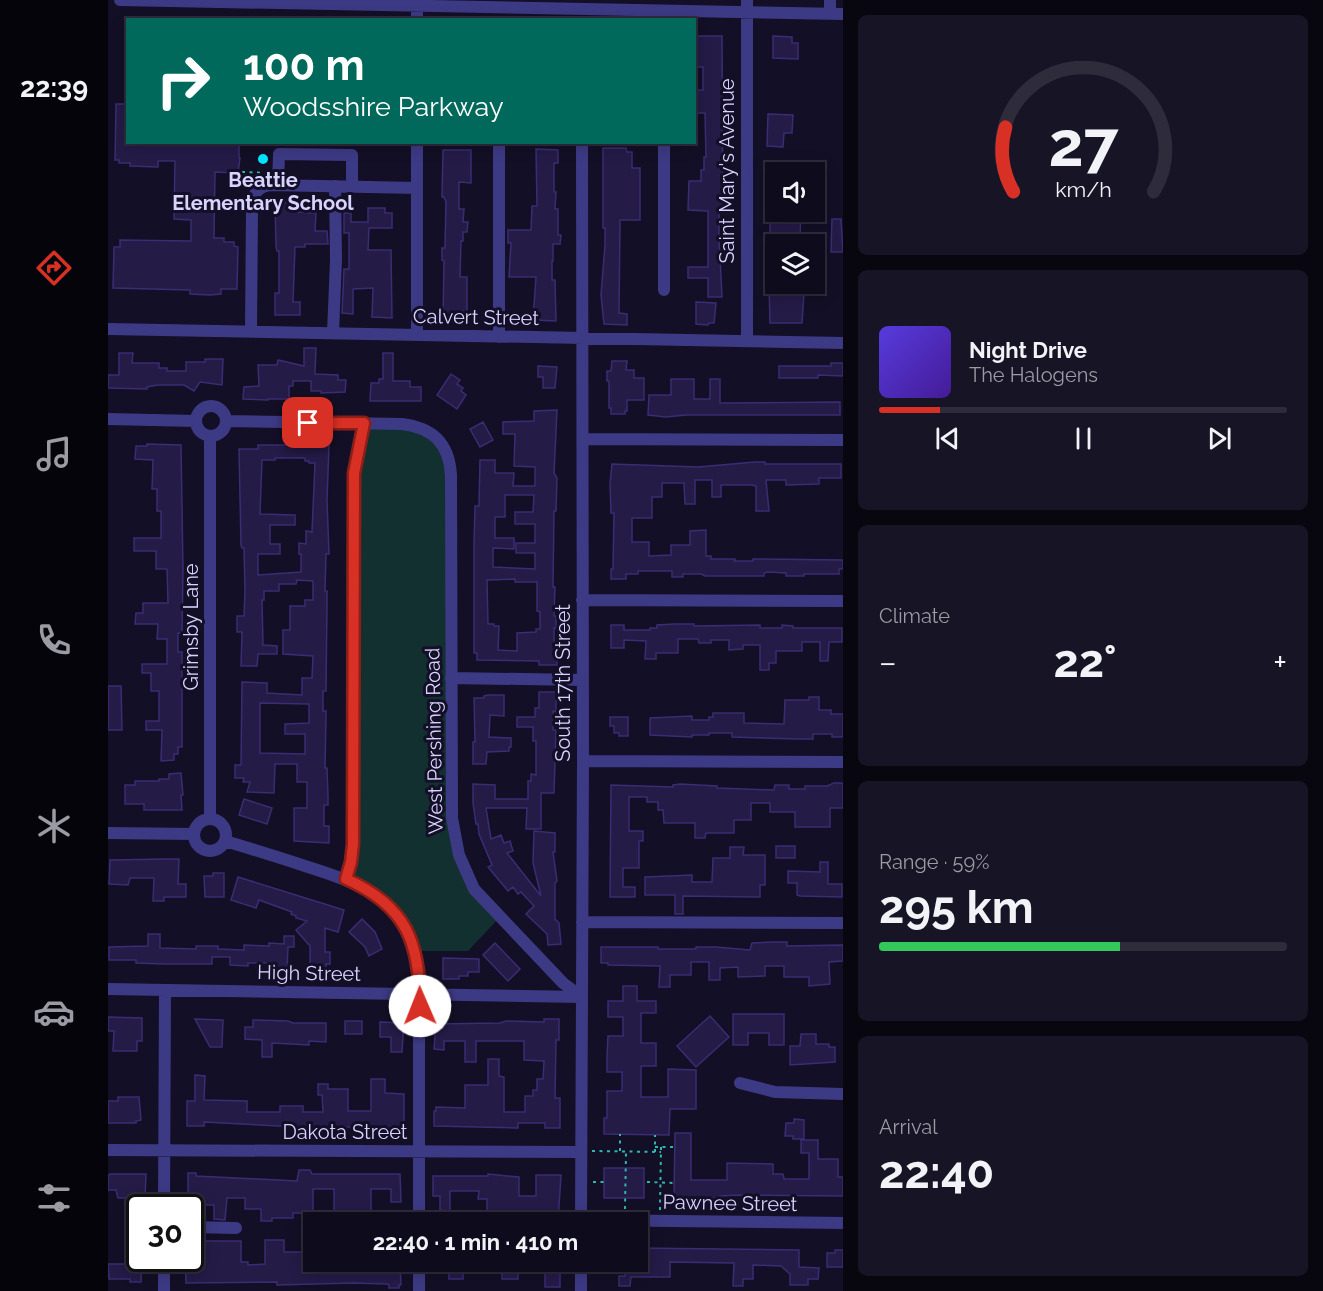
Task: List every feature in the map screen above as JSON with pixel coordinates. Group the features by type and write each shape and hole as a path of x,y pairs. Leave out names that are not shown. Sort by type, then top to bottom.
{"street":[{"path":"120,0 417,3 500,9 664,10 746,6 843,14"},
{"path":"830,0 830,13"},
{"name":"Saint Mary's Avenue","path":"746,6 747,341"},
{"path":"417,144 417,335"},
{"path":"499,144 499,337"},
{"name":"South 17th Street","path":"581,1212 582,144"},
{"path":"664,144 664,290"},
{"path":"278,185 279,154 300,154 352,155 352,186"},
{"path":"251,332 252,207 256,192 265,186 278,185 417,188"},
{"path":"333,333 336,260 335,186"},
{"name":"Calvert Street","path":"108,329 843,343"},
{"path":"214,406 222,410 226,421 218,434 210,436 199,430 195,421 203,407 214,406"},
{"path":"108,419 195,421"},
{"path":"226,421 364,423 354,473 353,844 346,879"},
{"name":"West Pershing Road","path":"364,423 413,426 438,439 449,456 451,475 452,818 456,846 462,866 481,898 563,983 582,997"},
{"name":"Grimsby Lane","path":"210,436 210,819"},
{"path":"583,439 843,440"},
{"path":"582,600 843,601"},
{"path":"451,678 583,680"},
{"path":"583,761 843,762"},
{"path":"210,819 222,824 226,834 225,841 218,850 207,851 197,846 194,834 198,825 210,819"},
{"path":"108,833 194,834"},
{"path":"225,841 346,879 379,897 404,925 418,963 420,995 419,1212"},
{"path":"582,922 843,922"},
{"name":"High Street","path":"108,989 582,997"},
{"path":"164,1194 165,990"},
{"path":"740,1083 775,1092 843,1094"},
{"name":"Dakota Street","path":"108,1150 581,1151"},
{"name":"Pawnee Street","path":"648,1221 843,1223"},
{"path":"204,1227 236,1228"},
{"path":"164,1272 164,1291"},
{"path":"419,1272 419,1291"},
{"path":"581,1272 581,1291"}],"path":[{"path":"620,1134 620,1151"},
{"path":"655,1135 655,1152"},
{"path":"655,1147 675,1147"},
{"path":"660,1221 661,1147"},
{"path":"581,1151 661,1152"},
{"path":"625,1212 626,1151"},
{"path":"593,1182 604,1182"},
{"path":"646,1182 675,1183"}],"green space":[{"path":"364,424 413,426 449,456 459,855 500,917 468,951 415,951 404,925 346,879 354,473"}],"building":[{"path":"696,36 722,36 723,207 719,207 719,236 722,297 708,297 708,278 688,278 688,267 708,267 708,211 688,210 689,181 701,181 701,170 704,170 704,157 706,157 705,113 696,113 696,90 703,90 703,67 696,67"},
{"path":"773,36 792,37 792,43 798,43 798,59 773,58"},
{"name":"Beattie Elementary School","path":"116,104 126,104 126,144 239,144 238,173 215,172 214,238 224,238 224,242 234,242 234,246 238,247 237,289 221,289 221,294 210,295 190,294 190,290 113,288 114,247 120,247 120,240 191,241 191,220 174,219 175,161 158,161 158,167 130,166 130,163 119,163 119,160 115,160"},
{"path":"768,114 793,115 792,133 784,133 783,147 767,146"},
{"path":"603,148 626,148 627,152 632,152 632,168 640,168 640,220 620,220 619,313 627,314 627,325 604,324 601,295 605,245"},
{"path":"536,149 558,150 558,163 554,163 554,192 556,192 555,209 558,209 558,235 561,235 560,244 553,244 552,261 556,321 533,320 536,277 509,277 511,243 508,243 508,230 531,230 532,206 537,206"},
{"path":"443,150 471,150 471,183 459,182 459,209 464,209 463,222 468,222 467,232 463,232 463,241 461,241 460,277 467,277 467,311 457,311 456,320 443,320 444,261 442,260 442,248 445,248 446,202 442,197"},
{"path":"275,202 294,202 294,212 316,213 315,231 327,231 328,244 305,244 305,247 295,247 293,302 300,302 300,315 275,315 275,293 279,293 279,251 276,247"},
{"path":"368,208 385,208 385,213 392,213 392,228 369,228 368,250 391,250 392,318 372,317 373,288 353,289 353,314 342,313 344,269 349,269 349,233 344,233 344,213 351,213 351,222 368,222"},
{"path":"832,219 841,219 843,252 831,252"},
{"path":"770,222 801,222 800,234 770,234"},
{"path":"769,294 804,294 802,323 770,323"},
{"path":"696,302 716,303 714,323 696,324"},
{"path":"304,348 316,348 315,374 338,375 338,380 346,380 345,392 311,391 311,381 293,381 293,386 289,386 289,399 243,399 244,387 259,386 258,365 277,365 278,360 304,366"},
{"path":"119,353 133,353 132,363 159,363 159,368 167,368 167,371 186,371 186,362 223,359 222,385 200,382 194,391 184,385 158,385 147,387 147,389 108,388 108,375 119,375"},
{"path":"383,353 393,353 393,381 410,381 410,387 421,387 421,401 370,401 371,383 379,383 379,379 383,379"},
{"path":"612,361 627,361 626,370 634,370 634,378 644,378 644,400 627,400 625,414 611,414 611,408 609,408 607,371 611,371"},
{"path":"831,363 843,363 843,376 779,378 779,366 831,366"},
{"path":"538,366 557,367 555,388 543,388 543,377 538,377"},
{"path":"451,374 460,380 457,384 463,388 461,391 466,395 457,409 437,395"},
{"path":"671,379 694,379 694,399 710,399 710,379 720,379 720,403 840,402 840,415 666,417 648,415 649,395 671,395"},
{"path":"557,410 553,587 555,587 554,616 556,616 554,648 557,648 557,665 539,665 539,661 477,660 477,653 474,653 474,544 475,506 479,506 480,460 495,460 495,473 514,473 513,486 535,486 535,467 514,466 515,434 503,434 503,422 534,421 534,411","holes":["505,495 534,495 533,512 515,512 515,524 535,524 535,543 516,543 516,553 535,553 535,569 493,567 493,548 514,549 514,538 495,538 495,517 505,517","515,579 515,582 537,582 537,611 540,612 540,629 536,629 536,632 517,633 517,651 498,650 499,626 488,624 487,580"]},
{"path":"483,422 493,440 480,447 470,429"},
{"path":"147,444 181,445 183,568 182,633 178,633 178,652 182,652 182,747 178,747 178,754 174,754 174,760 161,761 162,730 146,730 146,721 159,721 159,691 151,691 151,673 142,673 142,664 167,664 167,639 157,639 158,624 135,624 136,613 143,613 143,603 168,603 167,569 156,569 156,551 134,551 134,538 161,538 161,511 157,511 157,489 152,489 153,460 135,459 136,446 147,446"},
{"path":"258,445 329,445 327,500 329,554 326,554 325,591 327,591 326,691 323,691 323,711 326,711 325,768 327,768 328,796 328,805 324,805 324,826 329,826 329,843 294,841 294,808 307,808 307,782 297,782 297,764 275,764 274,793 247,792 250,782 243,782 244,778 235,778 235,765 241,765 242,682 267,683 267,693 302,695 302,678 312,678 313,656 283,654 283,630 290,630 290,606 305,606 305,600 313,600 313,581 297,580 296,584 279,584 279,591 264,591 264,600 262,600 263,645 277,646 277,654 258,654 257,666 241,666 242,632 237,632 237,616 244,616 245,591 244,548 241,545 239,449 258,449","holes":["275,458 305,458 305,461 315,463 312,532 306,531 306,544 299,543 301,572 258,575 258,554 280,554 280,544 270,544 270,525 295,525 295,515 260,514 262,460 275,460","260,703 309,704 309,723 285,724 285,734 305,734 305,754 260,753"]},
{"path":"755,462 841,464 841,478 819,478 819,484 786,485 786,480 766,480 769,511 756,511 756,486 721,485 721,497 712,497 712,480 695,480 695,504 685,504 684,483 662,483 662,497 652,497 652,518 632,518 632,542 649,542 649,556 671,555 671,545 690,545 690,531 706,530 706,556 711,556 711,559 735,559 734,561 753,561 753,559 843,560 843,569 839,569 839,574 786,576 786,573 768,572 764,573 764,576 683,574 683,577 672,577 672,571 638,571 638,574 626,574 626,579 611,579 614,513 611,513 612,464 698,467"},
{"path":"611,625 624,625 624,630 650,630 650,628 657,628 657,625 760,625 760,628 782,628 782,625 793,626 793,628 842,628 842,642 829,642 828,661 820,661 820,642 802,642 802,651 776,651 776,663 769,663 769,670 760,670 760,645 743,645 743,649 729,650 729,640 699,643 698,639 678,639 678,653 656,653 656,659 645,659 646,641 624,640 624,648 611,648"},
{"path":"108,686 121,686 122,730 108,730"},
{"path":"539,692 556,692 556,712 553,711 553,730 556,730 554,793 541,793 541,829 526,829 527,808 486,808 491,839 501,835 504,843 510,841 513,851 507,853 541,896 533,863 534,831 555,833 555,852 553,852 557,881 555,883 555,919 559,923 561,944 548,945 547,934 526,914 534,906 521,892 518,894 513,887 508,891 488,867 492,865 479,834 473,803 473,784 495,785 495,799 528,799 528,781 531,781 531,774 536,775 536,741 533,741 533,727 517,727 517,717 535,717 535,708 539,708"},
{"path":"488,695 504,695 504,716 490,715 489,737 511,738 511,747 509,751 487,752 486,764 473,764 474,698 484,698"},
{"path":"809,697 819,697 819,710 831,710 831,714 843,714 843,737 832,737 832,734 813,734 813,739 732,737 732,733 709,733 709,735 692,735 692,737 650,735 650,718 692,716 692,720 709,720 709,717 713,717 713,713 744,713 744,723 784,724 785,700 809,700"},
{"path":"610,717 628,717 628,736 619,736 619,733 614,733 614,726 610,726"},
{"path":"181,773 182,810 144,810 144,804 125,804 125,785 135,785 135,781 169,779 169,774"},
{"path":"843,783 843,808 830,808 830,827 795,827 795,812 770,812 770,803 751,803 751,820 734,820 734,833 706,833 705,838 695,838 695,823 664,823 663,810 658,810 658,802 647,802 647,797 629,797 629,831 643,831 643,841 639,841 639,868 623,868 623,887 635,887 635,897 610,897 611,785 673,787 673,785 680,784 774,790 775,785 789,785 789,789 805,789 805,786 827,786"},
{"path":"244,799 272,808 267,824 239,815"},
{"path":"776,846 795,846 795,858 776,858"},
{"path":"730,847 744,847 743,855 765,855 765,885 760,885 760,897 683,896 683,914 675,914 675,895 645,895 645,877 692,875 692,882 712,882 713,858 730,858"},
{"path":"179,859 178,884 186,884 186,897 164,897 164,901 153,901 154,878 130,878 128,885 109,884 110,860"},
{"path":"820,862 828,862 828,884 842,884 842,897 800,896 797,895 797,883 788,883 788,871 820,872"},
{"path":"213,873 224,873 224,897 205,897 204,876 213,876"},
{"path":"238,877 344,910 338,932 325,928 325,952 330,952 330,964 326,964 326,969 310,969 310,946 296,930 307,921 296,918 291,914 292,912 259,900 256,908 231,900"},
{"path":"362,919 375,932 382,949 369,956 365,947 349,932"},
{"path":"148,934 160,934 160,948 196,949 196,946 218,946 218,949 244,950 244,945 284,944 284,936 294,936 294,947 288,947 287,970 268,969 268,963 248,963 248,966 230,965 230,957 212,957 212,964 136,963 136,960 109,960 109,947 148,946"},
{"path":"787,942 787,946 843,945 843,961 829,962 830,984 809,986 809,977 784,977 784,966 765,966 765,976 738,977 738,967 720,968 720,980 709,980 709,962 691,962 691,975 670,975 670,987 659,987 660,966 601,963 601,947 696,949 696,947 716,947 750,950 752,943"},
{"path":"495,943 520,969 508,981 483,955"},
{"path":"443,958 479,959 479,972 468,972 468,976 459,976 459,979 443,979"},
{"path":"623,986 637,986 637,1001 656,1001 656,1013 641,1013 641,1043 656,1043 656,1066 641,1066 641,1097 668,1097 668,1069 696,1070 696,1109 670,1109 669,1135 604,1134 604,1118 607,1118 607,1091 622,1091 622,1072 607,1072 607,1056 608,1036 623,1036 623,1017 608,1017 608,1001 623,1001"},
{"path":"733,1014 784,1014 784,1045 769,1045 769,1033 748,1033 748,1045 733,1045"},
{"path":"710,1016 729,1037 696,1067 677,1046"},
{"path":"108,1017 142,1018 142,1041 137,1041 137,1051 113,1051 114,1031 108,1031"},
{"path":"195,1019 223,1020 222,1047 210,1047"},
{"path":"544,1019 559,1019 559,1040 556,1040 555,1098 560,1098 560,1128 545,1128 545,1123 518,1123 518,1128 434,1126 436,1107 465,1108 465,1085 488,1085 488,1059 499,1059 499,1076 504,1077 504,1112 525,1112 525,1096 533,1096 533,1090 537,1090 537,1079 543,1079 544,1061 524,1060 524,1041 476,1041 476,1062 465,1062 465,1041 444,1041 444,1050 434,1049 436,1024 544,1022"},
{"path":"253,1020 326,1023 326,1042 309,1041 309,1045 272,1043 272,1057 262,1057 262,1040 245,1039 245,1027 253,1027"},
{"path":"345,1021 362,1021 362,1034 345,1034"},
{"path":"380,1022 404,1023 402,1052 391,1052 391,1037 380,1037"},
{"path":"801,1034 816,1034 816,1044 829,1044 829,1047 835,1047 835,1062 790,1065 790,1046 800,1046"},
{"path":"195,1075 205,1076 204,1100 247,1101 247,1112 280,1112 280,1106 303,1106 303,1112 323,1112 322,1095 318,1095 318,1084 328,1084 328,1089 348,1089 348,1111 371,1111 371,1079 385,1079 385,1093 404,1094 404,1127 299,1127 204,1122 204,1126 187,1126 187,1101 195,1101"},
{"path":"118,1097 139,1097 141,1120 136,1123 108,1123 108,1101 118,1101"},
{"path":"794,1119 804,1120 804,1139 785,1136 786,1123 794,1123"},
{"path":"675,1133 691,1133 691,1180 727,1180 727,1163 773,1164 773,1174 783,1174 784,1179 809,1179 809,1153 801,1153 801,1140 818,1140 818,1159 838,1159 838,1177 843,1177 843,1196 740,1195 720,1196 720,1198 674,1198"},
{"path":"604,1168 644,1168 644,1198 604,1198"},
{"path":"299,1170 310,1170 312,1174 400,1174 401,1202 391,1202 391,1189 371,1189 371,1212 334,1212 334,1189 313,1189 313,1212 293,1213 293,1218 272,1218 272,1221 261,1221 261,1209 245,1209 245,1198 227,1198 225,1220 214,1219 214,1205 204,1205 204,1194 188,1194 188,1173 196,1173 196,1176 297,1181"},
{"path":"110,1174 146,1174 145,1194 126,1194 126,1198 118,1198 116,1190 108,1190"},
{"path":"488,1174 519,1177 519,1196 536,1196 536,1175 561,1175 559,1212 487,1212 487,1199 478,1199 479,1191 450,1191 450,1211 440,1210 440,1196 433,1196 433,1176 488,1176"},
{"path":"265,1240 284,1240 284,1252 303,1252 303,1272 400,1272 401,1285 399,1288 389,1288 387,1284 354,1283 277,1285 277,1282 186,1283 186,1272 204,1272 204,1241 241,1241 241,1262 248,1262 248,1265 265,1264"},
{"path":"648,1248 799,1250 799,1267 819,1268 818,1279 808,1279 808,1285 790,1285 790,1274 781,1266 753,1265 753,1279 743,1279 743,1286 733,1286 734,1263 670,1262 670,1277 631,1277 630,1286 619,1286 619,1276 625,1276 625,1272 648,1272"},
{"path":"835,1250 843,1250 843,1267 827,1267 827,1253 835,1253"},
{"path":"108,1264 126,1264 126,1272 141,1272 141,1282 130,1282 130,1279 109,1279"},
{"path":"449,1272 463,1272 463,1279 449,1279"},
{"path":"502,1272 518,1272 518,1279 502,1279"},
{"path":"545,1272 560,1272 560,1287 545,1287"}],"place":[{"name":"Beattie Elementary School","path":"263,159"}],"route":[{"path":"308,423 364,423 354,473 353,844 350,871 346,879 379,897 404,925 418,963 420,1006"}]}
